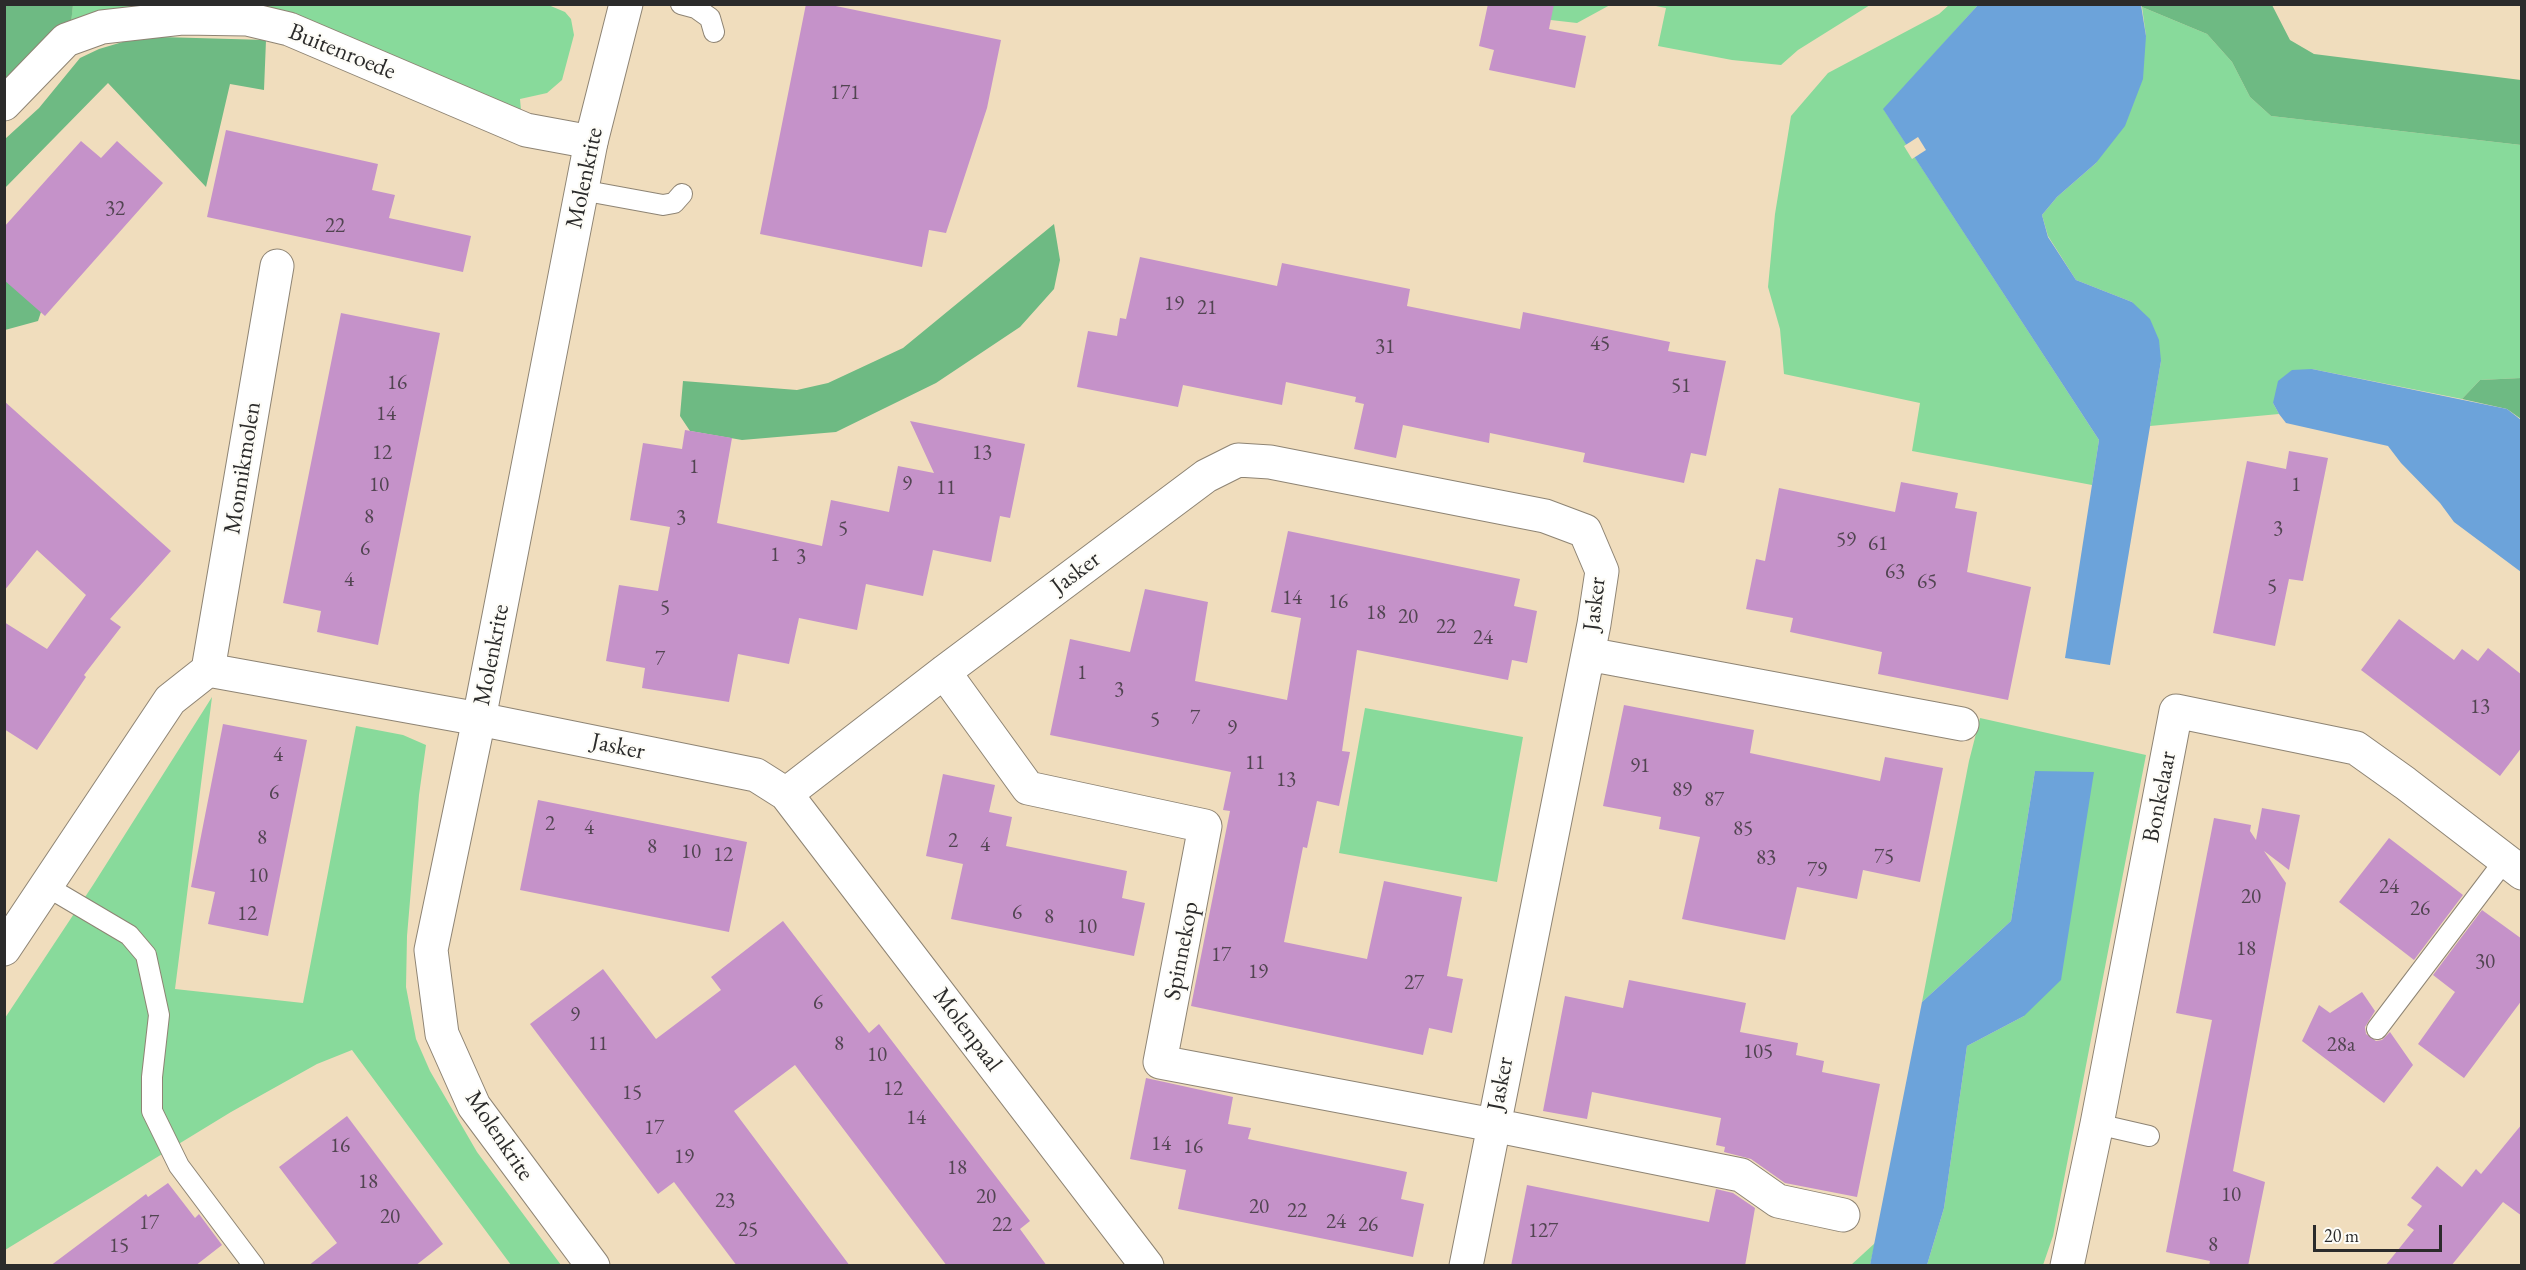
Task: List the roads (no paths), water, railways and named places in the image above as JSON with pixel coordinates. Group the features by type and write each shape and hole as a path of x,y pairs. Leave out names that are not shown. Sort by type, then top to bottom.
{"street":[{"name":"Molenkrite","path":"593,1266 474,1107 442,1034 430,950 479,719 591,142 626,4"},
{"name":"Buitenroede","path":"4,104 66,40 102,27 182,18 247,19 289,29 526,130 591,142"},
{"name":"Monnikmolen","path":"208,670 277,266"},
{"name":"Jasker","path":"479,719 756,775 786,794 944,672 1206,476 1238,460 1270,462 1545,516 1585,531 1602,571 1588,654 1493,1125 1467,1266"},
{"name":"Jasker","path":"1588,654 1962,724"},
{"path":"4,949 170,700 208,670 479,719"},
{"name":"Spinnekop","path":"944,672 1028,789 1205,826 1160,1062 1493,1125"},
{"name":"Bonkelaar","path":"2067,1266 2097,1124 2176,711 2356,748 2513,866"},
{"name":"Molenpaal","path":"786,794 1147,1266"},
{"name":"Jasker","path":"1493,1125 1741,1175 1778,1201 1843,1215"}],"lane":[{"path":"681,4 696,8 710,18 714,32"},
{"path":"582,190 663,205 674,203 682,194"},
{"path":"2377,1029 2513,866"},
{"path":"46,886 129,935 146,955 159,1015 152,1077 152,1111 179,1166 254,1266"},
{"path":"2097,1124 2149,1136"}],"water":[{"path":"1978,5 2141,5 2146,36 2143,79 2125,126 2096,163 2057,197 2042,215 2048,237 2076,280 2132,302 2150,319 2159,340 2161,361 2110,665 2065,658 2099,440 1883,109"},
{"path":"2312,369 2507,409 2521,420 2521,572 2454,522 2440,503 2401,463 2388,446 2286,423 2273,403 2278,381 2292,370"},
{"path":"2035,771 2094,772 2061,980 2024,1016 1967,1046 1944,1208 1927,1265 1870,1265 1922,1002 2011,921"}]}
